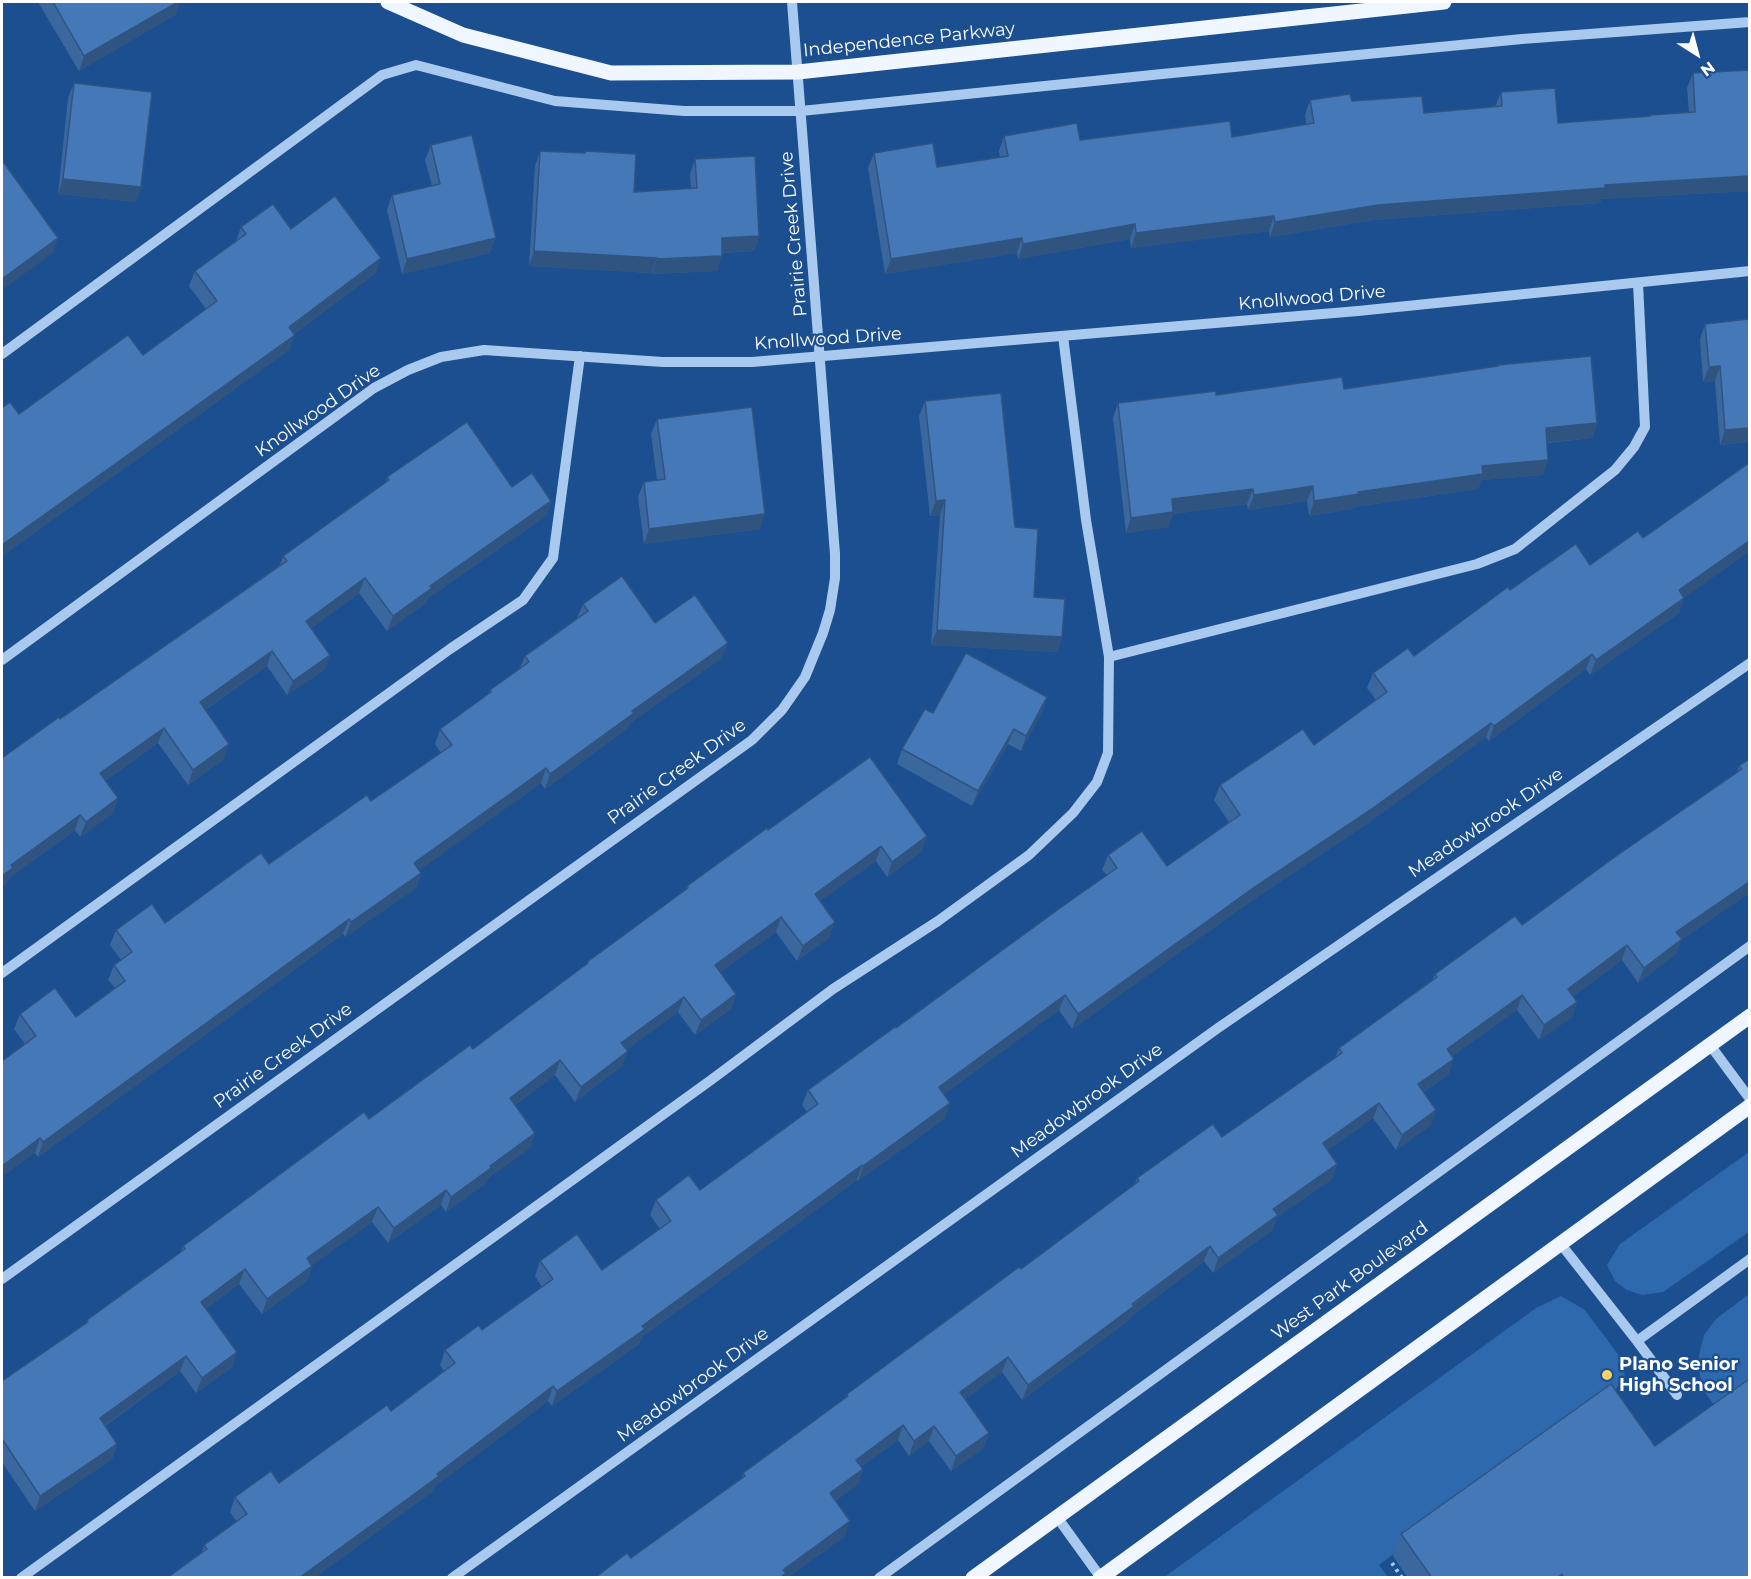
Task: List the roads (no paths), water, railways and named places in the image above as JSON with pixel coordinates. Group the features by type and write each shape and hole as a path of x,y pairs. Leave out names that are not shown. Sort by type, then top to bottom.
{"main road":[{"name":"Independence Parkway","path":"388,2 463,35 611,73 798,72 1444,2"},
{"name":"West Park Boulevard","path":"973,1578 1749,1016"},
{"path":"1101,1577 1749,1106"}],"street":[{"name":"Prairie Creek Drive","path":"2,1279 752,740 782,710 806,677 824,633 830,610 835,578 835,554 792,2"},
{"path":"2,354 382,75 416,65 555,101 684,111 801,111 1510,40 1749,22"},
{"name":"Knollwood Drive","path":"2,660 374,388 408,370 441,357 484,350 663,362 752,362 1358,311 1749,271"},
{"path":"1109,657 1477,564 1515,549 1615,470 1634,447 1645,427 1638,283"},
{"path":"21,1578 701,1087 833,989 938,921 1029,855 1073,813 1097,782 1108,753 1109,657 1086,520 1063,336"},
{"path":"2,973 450,649 523,600 553,558 580,356"},
{"name":"Meadowbrook Drive","path":"452,1578 1218,1028 1749,663"},
{"path":"879,1578 1749,946"},
{"path":"1710,1045 1749,1099"},
{"path":"1560,1243 1638,1341 1677,1395"},
{"path":"1638,1341 1749,1259"},
{"path":"1057,1517 1101,1577"}],"place":[{"name":"Plano Senior High School","path":"1607,1375"}]}
